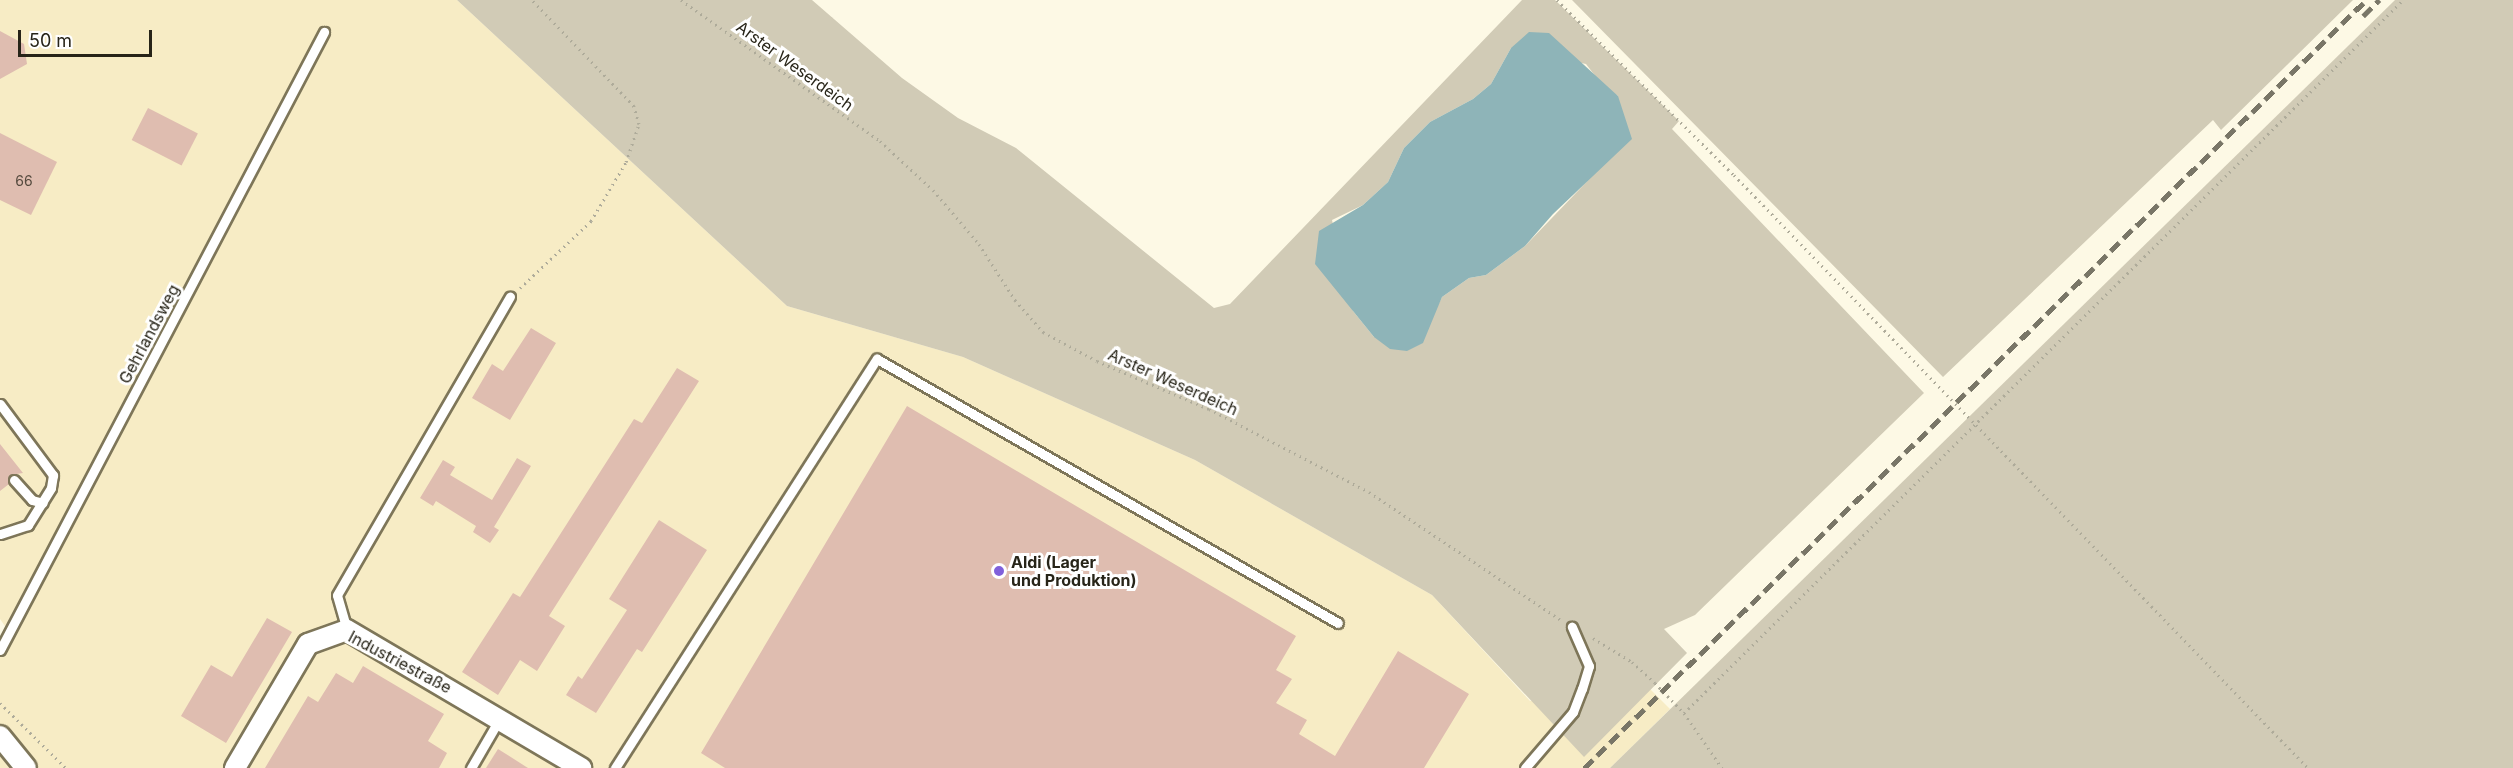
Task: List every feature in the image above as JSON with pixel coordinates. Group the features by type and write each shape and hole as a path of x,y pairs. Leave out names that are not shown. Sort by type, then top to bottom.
{"street":[{"name":"Industriestraße","path":"235,768 308,644 347,630 500,718 581,768"},
{"path":"0,736 26,768"}],"lane":[{"name":"Gehrlandsweg","path":"0,650 324,32"},
{"path":"347,630 337,595 510,296"},
{"path":"615,768 877,359 1338,623"},
{"path":"0,404 53,475 43,503 28,525 0,534"},
{"path":"14,480 32,500 43,503"},
{"path":"1525,768 1573,712 1582,689 1589,666 1572,627"},
{"path":"471,768 500,718"}],"path":[{"path":"510,296 537,277 591,221 626,162 639,124 634,106 532,0"},
{"name":"Arster Weserdeich","path":"681,0 880,141 925,183 979,244 1015,300 1043,332 1097,361 1209,409 1369,492 1572,627 1632,662 1684,713 1722,768"},
{"path":"1557,0 1734,175 2308,768"},
{"path":"1684,713 2403,0"},
{"path":"0,703 66,768"}],"shaded area":[{"path":"0,0 457,0 787,306 963,357 1195,460 1432,595 1530,701 1650,689 1670,709 1610,768 0,768 0,652 12,636 0,619"},
{"path":"457,0 812,0 902,78 958,118 1016,148 1214,308 1230,304 1522,0 1555,0 1679,121 1672,129 1924,393 1695,615 1664,629 1687,653 1584,757 1432,595 1195,460 963,357 787,306","holes":["1511,48 1586,64 1603,86 1618,96 1599,169 1525,246 1486,275 1469,278 1442,297 1433,315 1374,337 1353,311 1332,220 1363,205 1388,182 1404,148 1430,122 1473,99 1491,84"]},
{"path":"1572,0 2353,0 2221,130 2213,120 1943,377"},
{"path":"2395,0 2513,0 2513,768 1610,768"}],"water":[{"path":"1529,32 1549,33 1618,96 1632,139 1553,214 1525,246 1486,275 1469,278 1442,297 1423,343 1407,351 1390,349 1374,337 1315,264 1319,231 1363,205 1388,182 1404,148 1430,122 1473,99 1491,84 1511,48"}],"building":[{"path":"0,31 24,44 27,64 0,79"},
{"path":"148,108 198,133 182,165 132,140"},
{"path":"0,133 57,162 31,215 0,200"},
{"path":"531,328 556,343 510,420 472,398 492,364 503,371"},
{"path":"677,368 699,381 549,616 565,626 537,671 520,660 498,695 462,672 513,593 520,597 634,419 642,423"},
{"name":"Aldi (Lager und Produktion)","path":"907,406 1296,636 1276,670 1292,679 1276,703 1307,720 1299,734 1335,756 1398,651 1469,694 1424,768 725,768 701,753"},
{"path":"0,444 23,473 10,475 9,484 0,491"},
{"path":"517,458 531,466 494,527 499,530 490,543 473,532 476,526 436,501 433,506 420,498 443,460 455,467 450,475 492,500"},
{"path":"659,520 707,550 642,652 637,649 596,713 566,695 578,676 582,679 627,610 609,599"},
{"path":"267,618 292,632 226,743 181,716 211,665 232,677"},
{"path":"363,666 444,714 428,741 447,753 439,768 265,768 308,696 318,702 336,673 353,683"},
{"path":"498,749 528,768 486,768"}],"railway":[{"path":"1584,768 2366,0"},
{"path":"2363,16 2379,0"}],"place":[{"name":"Aldi (Lager und Produktion)","path":"999,571"}]}
